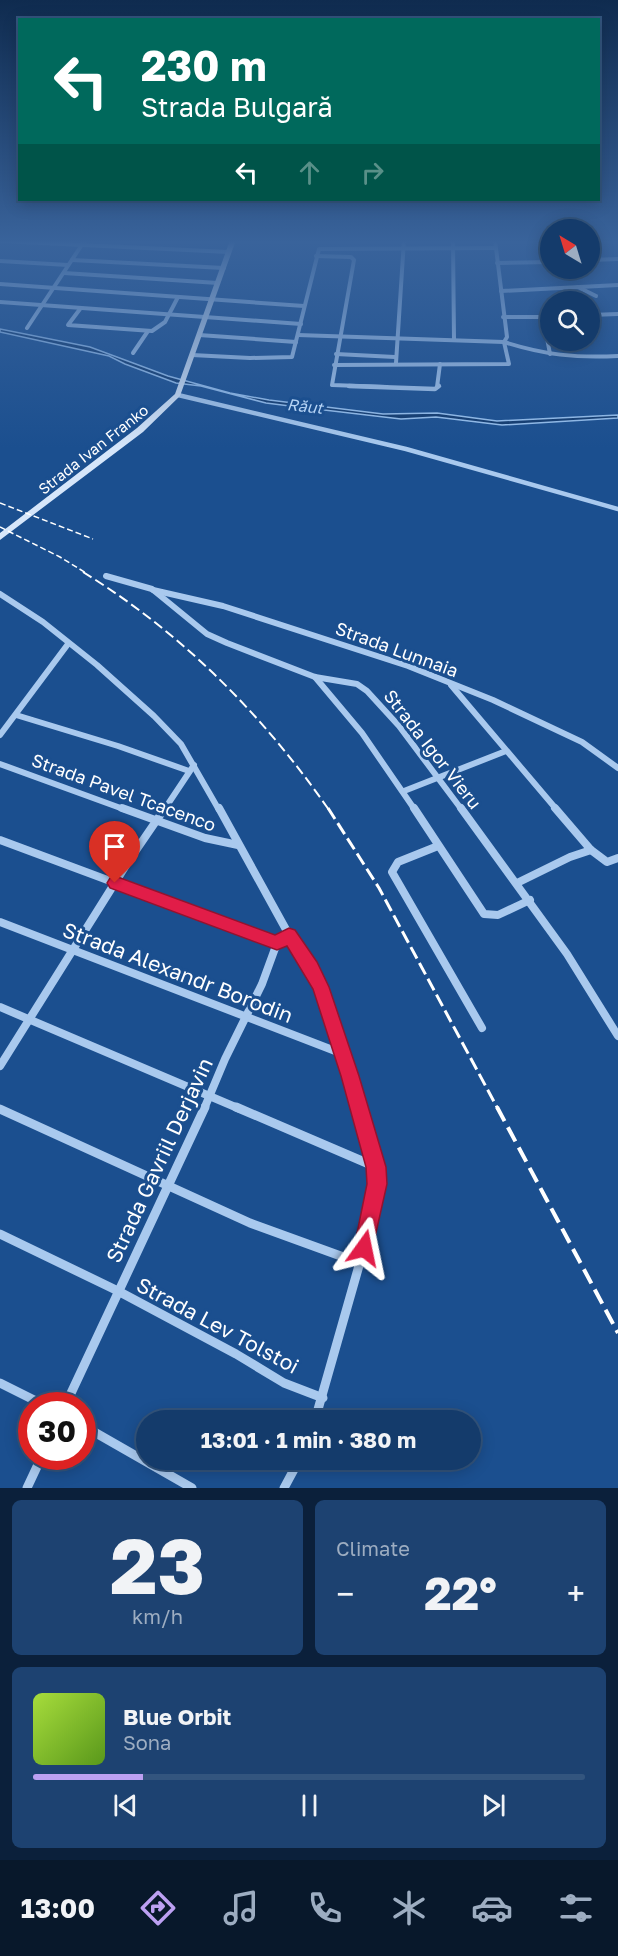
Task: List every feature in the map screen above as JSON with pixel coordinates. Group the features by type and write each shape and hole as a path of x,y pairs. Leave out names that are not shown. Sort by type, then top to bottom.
{"main road":[{"path":"179,391 208,309"},
{"name":"Strada Ivan Franko","path":"0,537 140,430 179,391"}],"street":[{"path":"27,328 40,309"},
{"path":"80,309 68,325 148,331 160,329 172,309"},
{"path":"87,309 301,324"},
{"path":"192,354 292,358 303,309"},
{"path":"344,309 332,385 435,389 439,386 440,364"},
{"path":"396,363 399,309"},
{"path":"454,309 454,340"},
{"path":"334,365 509,364 504,342 507,337 503,309"},
{"path":"600,315 618,314"},
{"path":"504,317 540,317"},
{"path":"133,353 148,331"},
{"path":"199,335 296,342"},
{"path":"298,335 504,342 550,354 583,359 618,356"},
{"path":"336,354 395,357"},
{"path":"179,391 406,449 618,509"},
{"name":"Strada Igor Vieru","path":"106,576 152,590 207,633 315,676 362,686 399,726 530,900 618,1036"},
{"name":"Strada Lunnaia","path":"152,590 163,590 280,624 408,666 493,700 582,742 618,768"},
{"path":"0,594 43,622 68,644 98,665 181,744 191,768 316,977 343,1054 376,1167 377,1184 360,1263 319,1410"},
{"path":"0,735 68,644"},
{"path":"315,676 362,733 404,791 438,846 488,916 498,915 530,900"},
{"path":"450,683 591,850 607,862 618,858"},
{"path":"16,715 191,768"},
{"path":"404,791 506,751"},
{"name":"Strada Pavel Tcacenco","path":"0,764 212,840 238,845"},
{"path":"0,1066 115,883 191,768"},
{"path":"0,840 277,943 289,935"},
{"path":"438,846 398,862 392,872 482,1029"},
{"path":"517,883 570,857 591,850"},
{"name":"Strada Alexandr Borodin","path":"0,922 343,1054"},
{"name":"Strada Gavriil Derjavin","path":"71,1392 167,1186 194,1135 245,1017 262,984 277,943"},
{"path":"0,1007 376,1167"},
{"path":"0,1109 250,1223 360,1263"},
{"name":"Strada Lev Tolstoi","path":"0,1234 118,1291 285,1383 323,1398"},
{"path":"0,1383 18,1392"},
{"path":"96,1433 192,1488"},
{"path":"27,1488 35,1470"},
{"path":"284,1488 294,1470"}],"water":[{"name":"Răut","path":"0,329 90,347 168,376 230,393 269,400 383,414 437,413 497,421 618,415 618,418 502,425 436,417 401,419 266,403 201,386 176,383 109,356 0,332"}],"railway":[{"path":"0,503 93,539"},
{"path":"0,527 60,557 86,573"},
{"path":"83,572 154,622 218,678 277,741 329,810"},
{"path":"328,808 379,888 498,1109"},
{"path":"497,1107 618,1333"}],"route":[{"path":"115,883 277,943 289,935 311,967 321,987 335,1027 376,1167 377,1184 364,1248"}]}
